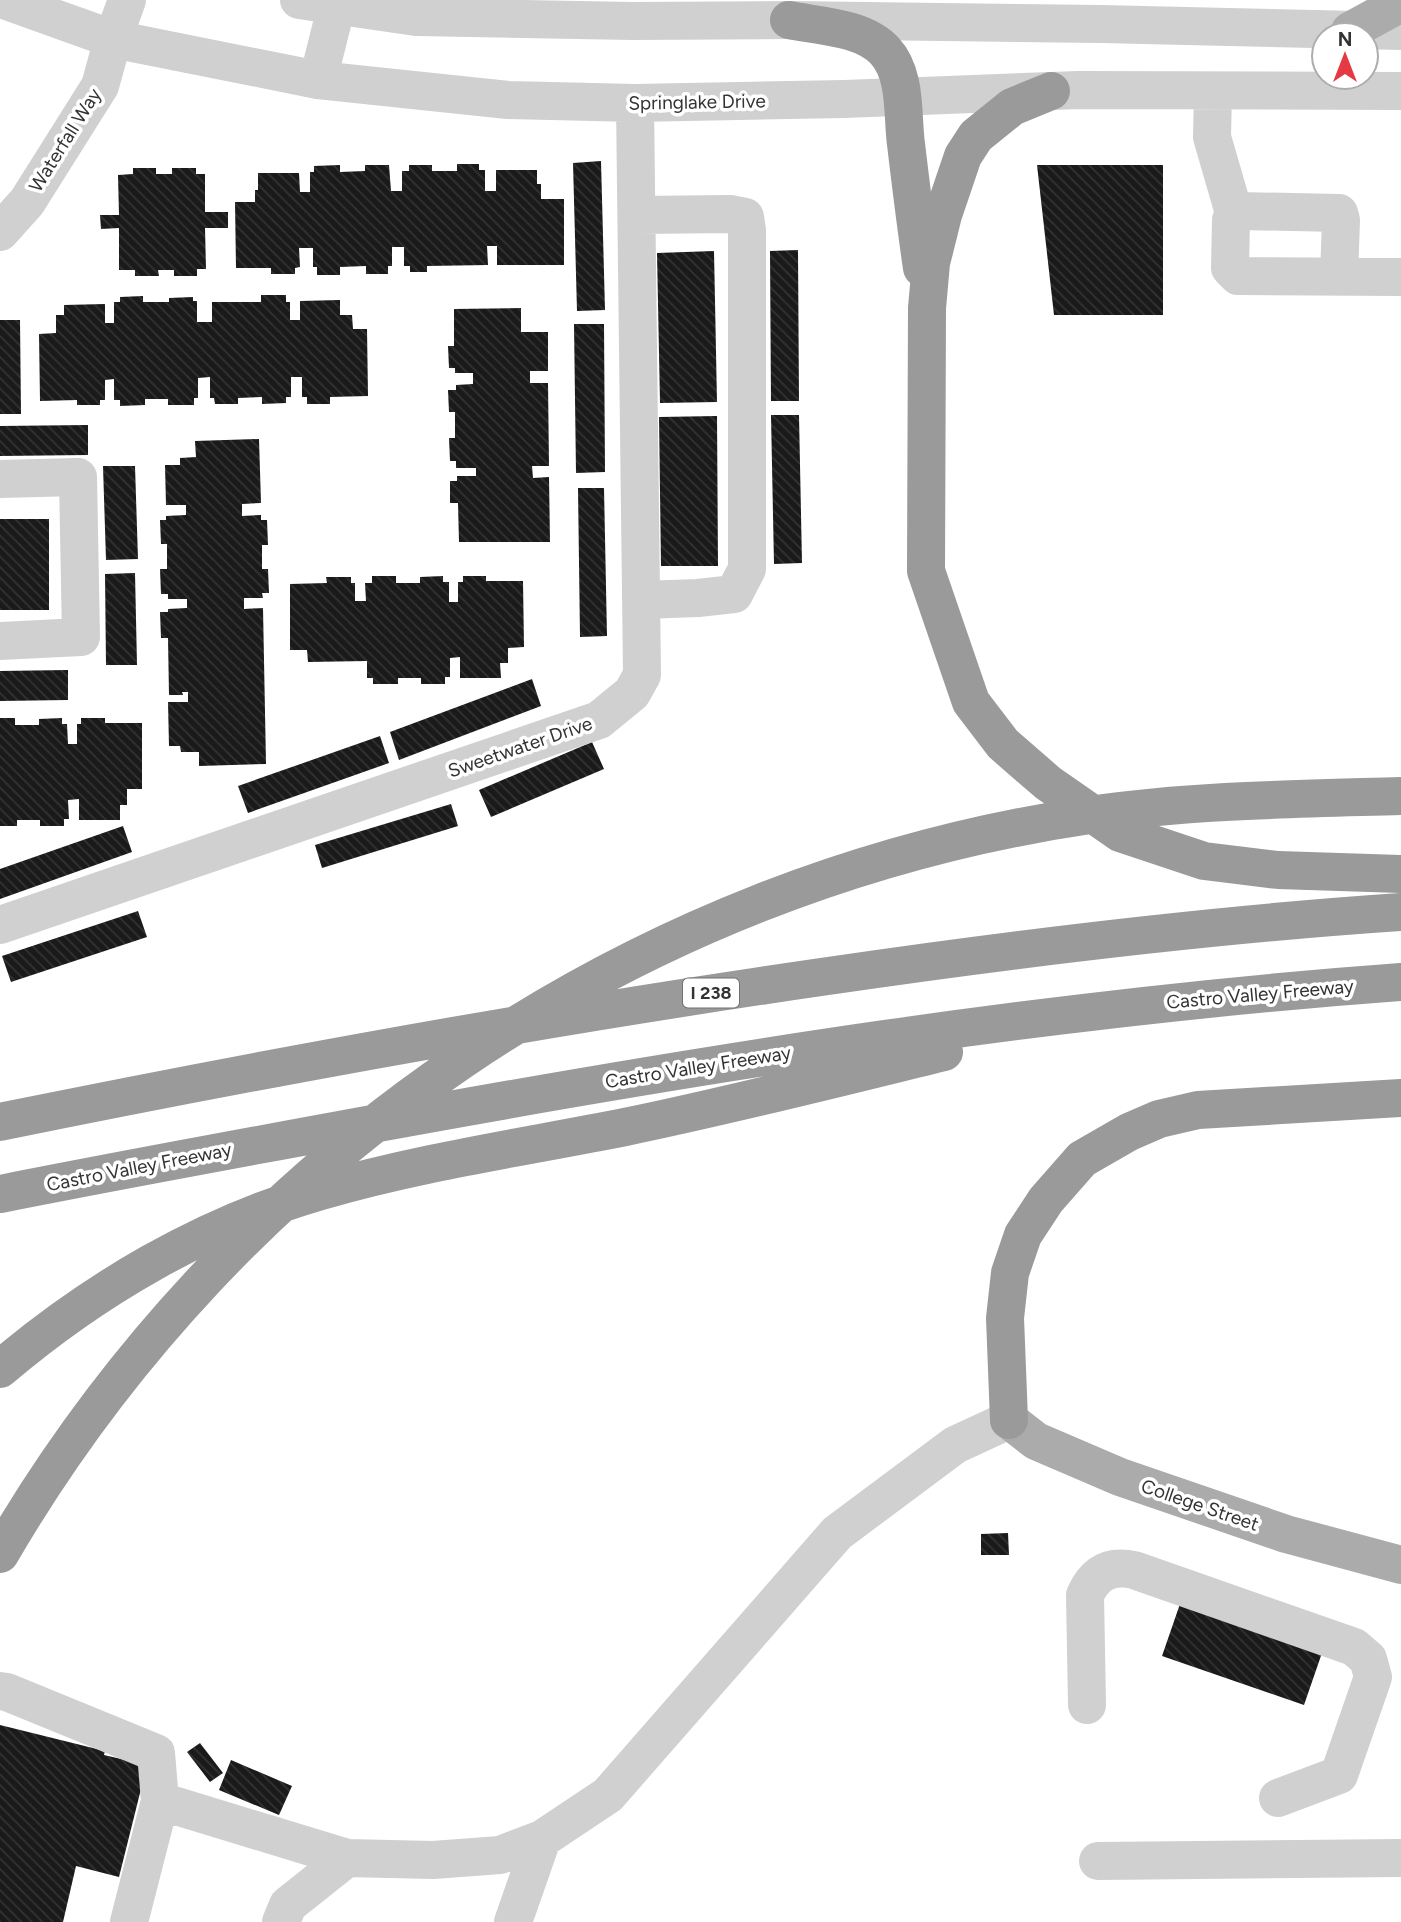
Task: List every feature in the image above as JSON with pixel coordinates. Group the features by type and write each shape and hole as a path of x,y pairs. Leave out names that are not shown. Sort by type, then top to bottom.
{"highway":[{"path":"789,20 862,35 886,51 896,72 902,96 904,134 927,308"},
{"path":"1051,91 1012,107 976,136 964,156 943,215 934,251 927,308 926,571 971,702 1003,744 1048,783 1120,833 1204,861 1278,870 1401,874"},
{"path":"0,1553 65,1450 111,1387 161,1326 267,1214 324,1163 448,1068 580,987 673,940 792,890 865,865 940,845 1066,819 1144,809 1245,801 1401,796"},
{"name":"I 238","path":"0,1122 405,1043 710,993 1104,938 1245,923 1401,912"},
{"name":"Castro Valley Freeway","path":"0,1194 459,1108 736,1060 1137,1006 1289,990 1401,982"},
{"path":"0,1369 46,1330 110,1287 178,1249 244,1219 318,1192 396,1171 698,1111 1137,1006"},
{"path":"1009,1420 1005,1318 1010,1273 1023,1235 1045,1200 1082,1159 1159,1119 1198,1110 1401,1098"}],"main road":[{"path":"1368,21 1401,3"},
{"name":"College Street","path":"1009,1420 1036,1441 1120,1477 1286,1534 1401,1565"}],"street":[{"name":"Springlake Drive","path":"4,0 113,39 318,80 508,100 635,103 1051,91 1401,91"},
{"name":"Waterfall Way","path":"0,232 27,202 100,86 127,0"},
{"path":"299,0 338,3 416,17 632,21 789,20 1100,12 1310,28"},
{"path":"318,80 338,3"},
{"path":"1380,31 1401,31"},
{"path":"1213,91 1212,137 1234,213 1231,220 1230,268 1234,273 1238,276 1401,276"},
{"name":"Sweetwater Drive","path":"0,925 599,720 632,693 642,675 635,103"},
{"path":"1234,213 1339,213 1339,276"},
{"path":"637,215 730,214 745,217 747,230 747,569 734,594 642,600"},
{"path":"0,479 78,477 81,637 0,641"},
{"path":"160,1801 347,1858 433,1860 500,1855 541,1839 608,1795 837,1532 955,1444 1009,1420"},
{"path":"1087,1705 1085,1595 1098,1575 1109,1570 1134,1570 1354,1647 1368,1659 1373,1677 1339,1775 1278,1798"},
{"path":"0,1691 156,1753 160,1801 129,1922"},
{"path":"513,1922 541,1839"},
{"path":"281,1922 288,1905 347,1858"},
{"path":"1098,1861 1401,1858"}],"building":[{"path":"601,161 605,310 577,311 573,163"},
{"path":"457,164 479,164 479,170 485,170 485,191 496,191 496,170 537,170 541,199 564,199 564,265 497,265 497,246 487,246 488,265 427,266 427,272 410,272 410,266 404,266 404,247 392,247 392,266 388,266 388,274 366,274 366,266 340,267 340,275 317,275 317,267 313,267 313,248 299,248 300,267 295,268 295,274 271,274 271,268 236,268 235,202 255,202 258,173 299,173 300,192 310,192 310,172 314,172 314,166 340,165 340,172 365,171 365,165 389,165 391,191 402,191 402,171 409,171 409,165 432,165 432,171 457,171"},
{"path":"1037,165 1163,165 1163,315 1054,315"},
{"path":"133,168 156,168 156,174 172,174 172,168 196,168 196,174 205,174 205,212 228,212 228,228 205,228 206,269 197,269 197,276 174,276 174,270 158,270 159,276 135,276 135,270 119,270 119,228 101,229 100,215 119,215 118,175 133,174"},
{"path":"798,250 799,401 771,401 770,251"},
{"path":"714,251 717,402 660,403 657,253"},
{"path":"261,295 286,295 286,302 290,302 290,320 300,320 300,301 340,300 340,315 352,315 353,329 367,329 368,396 330,397 330,404 307,404 307,397 302,397 302,377 291,377 291,397 286,397 286,403 262,404 262,397 238,398 238,404 215,404 214,398 210,398 210,377 198,378 198,398 194,398 194,405 168,405 168,399 145,399 145,405 120,406 120,400 114,400 114,379 105,380 105,400 100,400 100,405 77,405 77,400 40,401 39,334 56,333 56,315 64,315 64,305 105,304 105,323 114,323 114,302 120,302 120,297 143,296 143,302 169,302 169,298 193,297 193,301 197,301 197,322 212,322 212,302 261,302"},
{"path":"521,308 521,332 548,332 548,371 530,371 530,383 548,383 549,466 532,466 533,478 549,477 550,542 459,542 458,503 450,503 450,481 457,481 457,476 476,476 476,468 456,468 456,461 450,461 449,438 455,438 455,412 449,412 448,390 456,390 456,385 473,384 473,373 455,373 455,368 449,368 448,346 454,346 454,309"},
{"path":"0,320 20,320 21,414 0,414"},
{"path":"574,324 604,324 605,472 576,473"},
{"path":"771,415 799,415 802,563 774,564"},
{"path":"717,416 718,566 661,566 659,417"},
{"path":"88,425 88,455 0,456 0,426"},
{"path":"259,439 261,503 242,504 242,516 261,515 261,520 267,520 268,545 262,545 262,569 268,569 269,593 262,593 263,598 244,598 244,609 263,608 266,764 199,766 199,752 181,752 180,746 169,746 168,702 188,702 188,692 182,692 183,695 169,695 168,638 161,638 160,612 187,608 187,599 168,599 168,594 161,594 160,569 167,569 167,544 161,544 160,520 166,520 166,516 186,515 186,505 166,505 165,465 180,465 180,458 196,457 195,441"},
{"path":"103,466 135,466 138,559 106,560"},
{"path":"578,488 604,488 607,636 580,637"},
{"path":"0,519 49,519 49,610 0,610"},
{"path":"135,573 137,665 106,665 105,574"},
{"path":"372,576 396,576 396,583 420,583 420,577 443,576 443,582 449,582 449,602 458,602 458,582 463,582 463,576 486,576 486,581 523,581 524,647 508,648 508,663 500,663 501,678 460,678 460,657 450,658 450,677 445,677 445,684 421,684 421,678 398,678 398,684 373,684 373,678 367,678 367,661 308,662 307,650 290,650 290,584 327,583 326,577 351,577 351,583 355,583 355,601 366,601 365,583 372,583"},
{"path":"68,670 68,700 0,701 0,671"},
{"path":"532,679 541,706 399,760 390,732"},
{"path":"0,718 15,718 15,725 39,725 39,719 62,718 62,724 67,724 68,744 77,744 77,724 81,724 81,718 105,718 105,723 142,723 142,789 127,789 127,805 120,805 120,820 79,820 79,799 68,800 69,819 64,819 64,826 40,826 40,820 17,820 17,826 0,826"},
{"path":"380,736 389,763 248,813 238,786"},
{"path":"592,742 604,769 491,817 479,790"},
{"path":"451,804 458,826 322,868 315,845"},
{"path":"123,826 132,852 0,899 0,869"},
{"path":"138,911 147,937 11,982 2,956"},
{"path":"1008,1533 1009,1555 981,1555 981,1534"},
{"path":"1181,1601 1323,1650 1304,1705 1162,1656"},
{"path":"0,1725 105,1751 104,1755 147,1765 119,1877 76,1866 63,1922 0,1922"},
{"path":"200,1743 223,1773 210,1782 187,1752"},
{"path":"231,1760 292,1786 279,1815 219,1790"}]}
